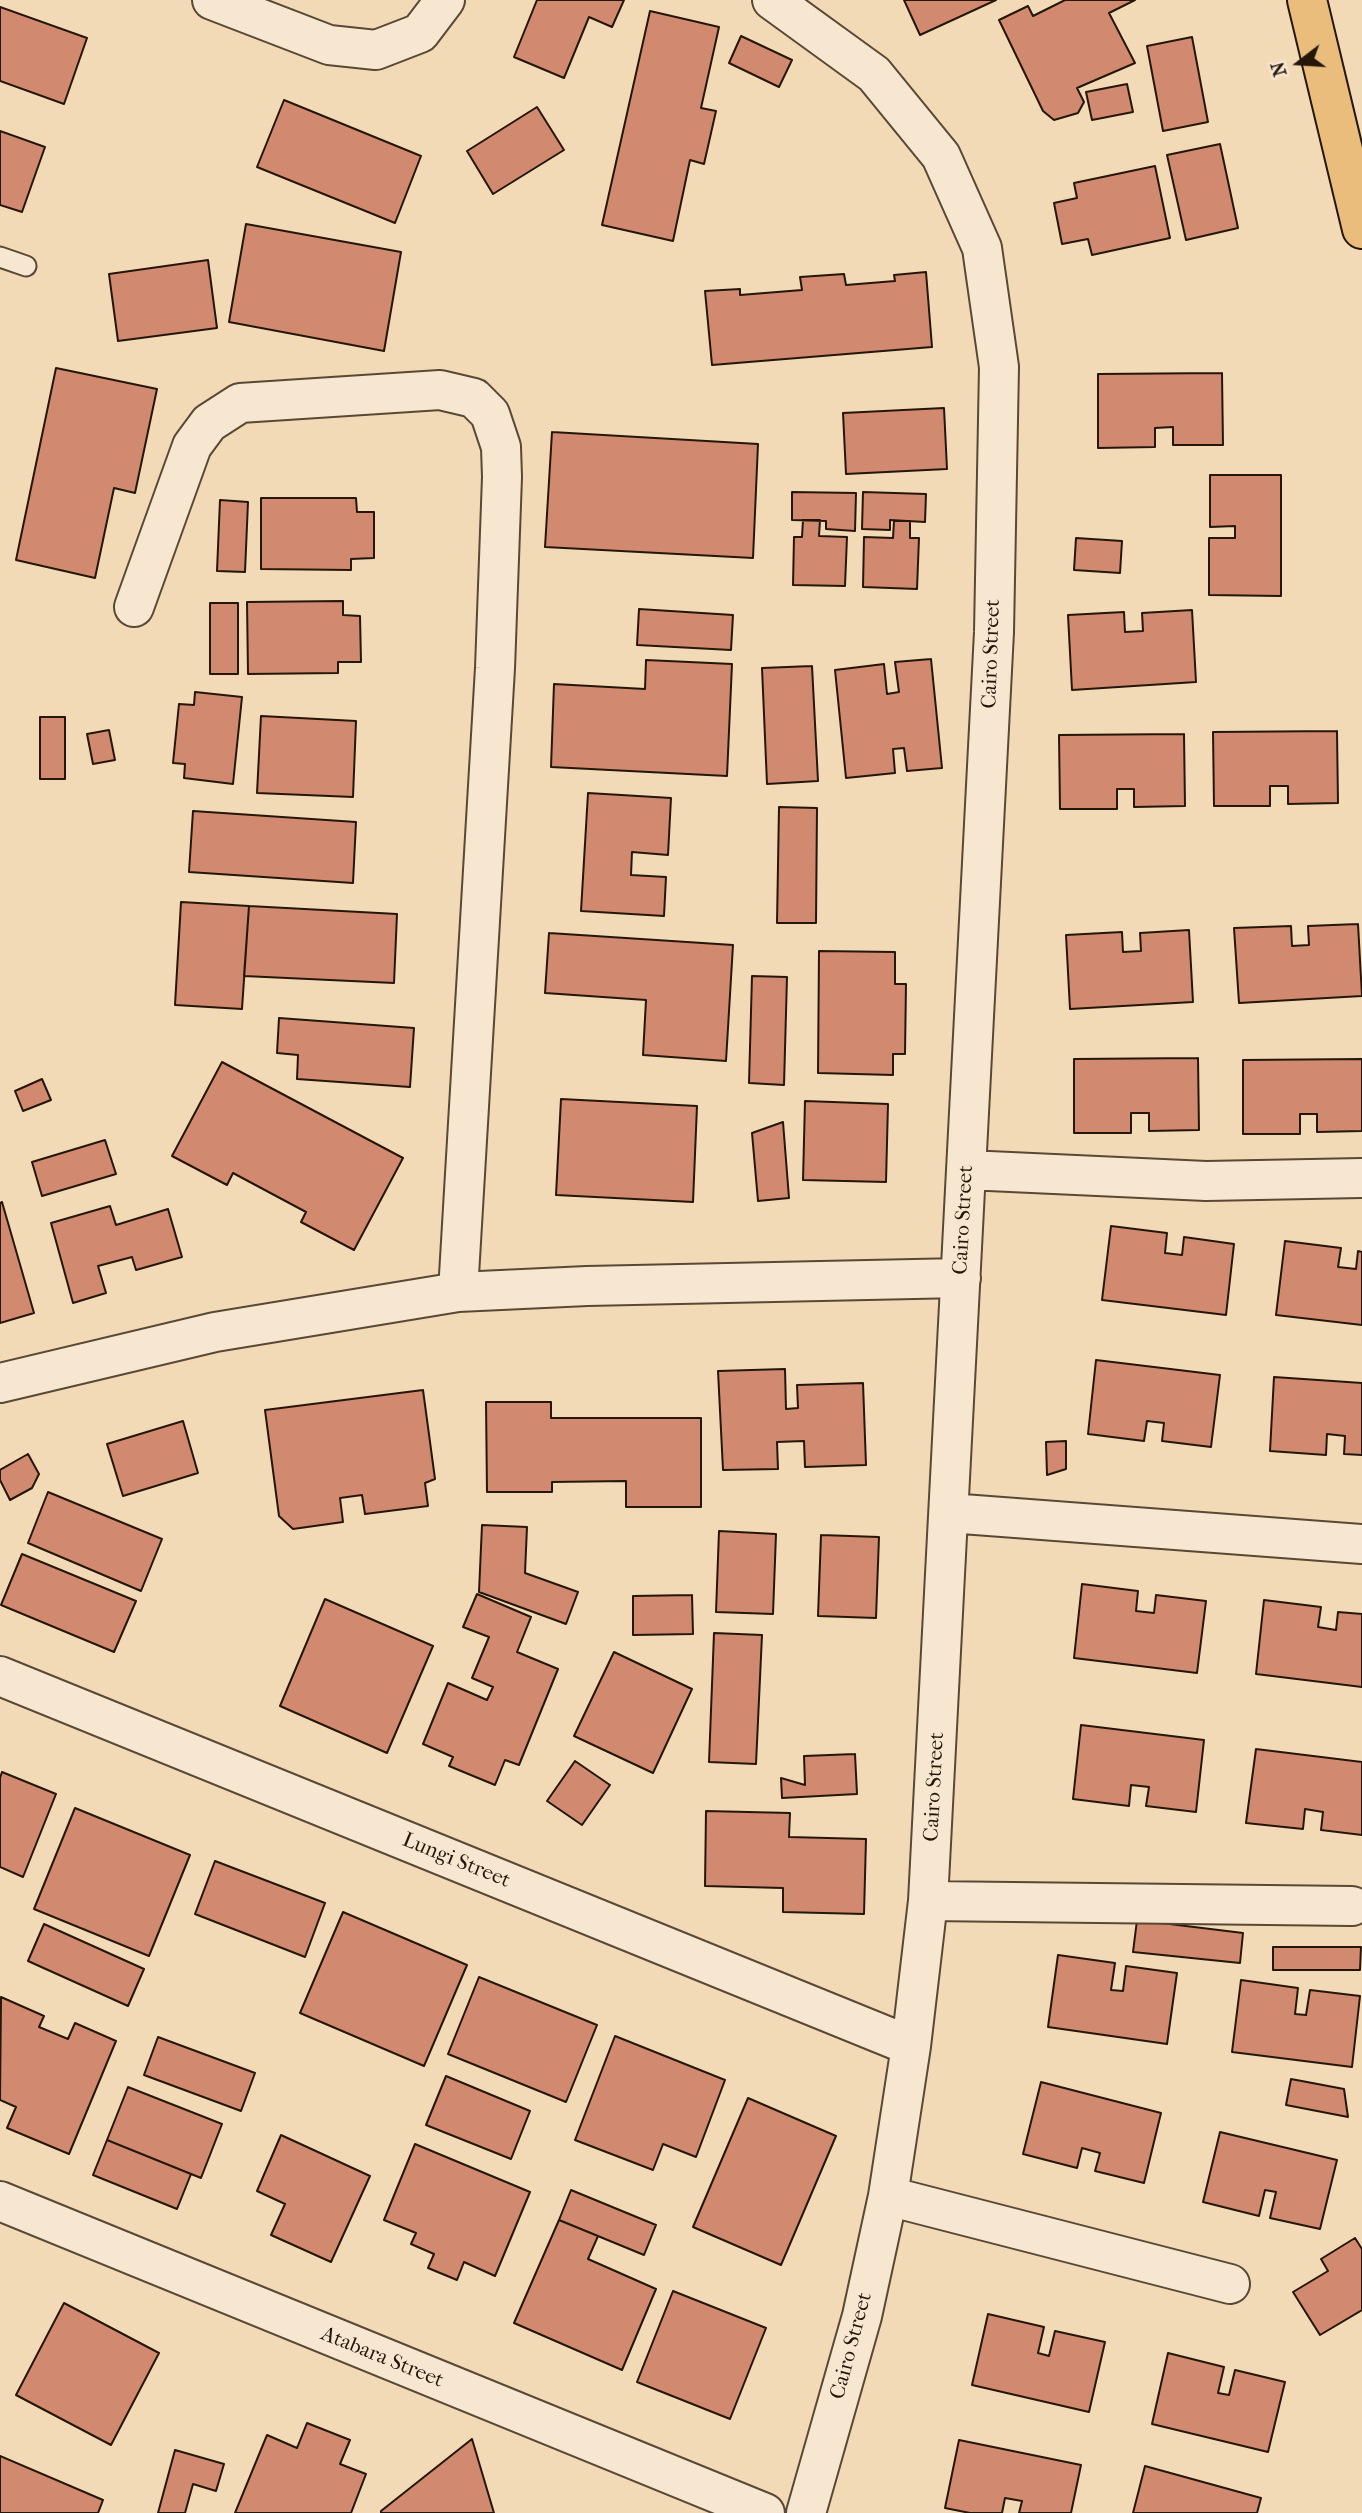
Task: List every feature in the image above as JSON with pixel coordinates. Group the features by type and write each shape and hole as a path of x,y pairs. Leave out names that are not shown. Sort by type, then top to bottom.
{"main road":[{"path":"1307,0 1362,229"}],"street":[{"path":"212,0 329,45 376,50 420,33 445,0"},
{"name":"Cairo Street","path":"772,0 874,74 942,156 982,248 999,367 994,632 928,1901 911,2046 888,2196 862,2316 806,2513"},
{"path":"134,607 192,446 209,423 240,403 440,390 474,398 490,414 501,447 502,477 494,681 458,1293"},
{"path":"967,1170 1206,1181 1362,1178"},
{"path":"0,1382 215,1332 458,1293 587,1286 961,1278"},
{"path":"949,1513 1362,1544"},
{"name":"Lungi Street","path":"0,1676 911,2046"},
{"path":"928,1901 1352,1906"},
{"path":"888,2196 1230,2284"},
{"name":"Atabara Street","path":"0,2201 58,2227 765,2513"}],"lane":[{"path":"0,257 26,266"}],"building":[{"path":"537,0 624,0 612,27 589,17 564,78 514,57"},
{"path":"904,0 996,0 920,35"},
{"path":"1065,0 1135,0 1109,13 1135,63 1077,88 1084,102 1078,113 1054,120 1043,111 999,20 1028,6 1033,16"},
{"path":"0,7 87,38 64,104 0,81"},
{"path":"650,11 719,27 701,108 716,111 704,164 690,160 673,241 602,225"},
{"path":"741,36 792,60 779,87 729,63"},
{"path":"1192,37 1208,122 1163,131 1147,46"},
{"path":"1127,84 1133,112 1092,120 1086,92"},
{"path":"284,100 421,156 395,223 257,167"},
{"path":"537,107 564,150 493,194 467,151"},
{"path":"0,131 45,147 22,212 0,205"},
{"path":"1220,144 1238,228 1186,240 1167,155"},
{"path":"1155,166 1170,238 1092,255 1088,239 1062,244 1054,203 1077,198 1074,183"},
{"path":"246,224 401,252 384,351 229,322"},
{"path":"208,260 217,328 118,341 109,274"},
{"path":"926,272 932,347 712,365 705,291 740,289 740,295 802,290 800,277 844,274 846,285 895,281 894,275"},
{"path":"56,368 157,389 135,493 114,488 95,578 16,560"},
{"path":"1222,373 1223,445 1173,445 1173,427 1155,428 1155,447 1098,448 1098,374"},
{"path":"944,408 947,469 846,474 843,413"},
{"path":"552,432 758,444 753,558 545,547"},
{"path":"1210,475 1281,475 1281,596 1209,595 1209,538 1235,538 1235,526 1210,527"},
{"path":"792,492 856,493 855,531 826,529 826,521 792,520"},
{"path":"863,492 926,494 925,522 890,520 890,530 862,529"},
{"path":"261,498 356,498 357,512 374,512 374,558 351,559 351,570 261,569"},
{"path":"220,500 248,502 245,572 217,571"},
{"path":"803,520 820,520 819,536 847,537 845,586 793,585 794,537 802,537"},
{"path":"894,521 910,521 910,538 919,538 917,589 863,587 864,537 893,538"},
{"path":"1076,538 1122,541 1120,573 1074,570"},
{"path":"343,601 343,615 360,616 361,662 338,662 338,673 248,674 247,602"},
{"path":"210,603 238,603 238,674 210,674"},
{"path":"639,609 733,615 731,650 637,645"},
{"path":"1192,610 1196,682 1072,690 1068,615 1124,612 1125,632 1143,631 1142,613"},
{"path":"931,659 942,768 907,771 904,748 893,749 895,773 846,778 835,670 884,664 887,694 899,692 895,662"},
{"path":"646,660 732,664 727,776 551,767 554,684 645,689"},
{"path":"812,666 818,781 767,784 762,668"},
{"path":"195,692 242,697 233,784 184,778 185,764 173,763 179,704 194,705"},
{"path":"261,716 356,721 353,797 257,793"},
{"path":"40,717 65,717 65,779 40,779"},
{"path":"109,730 115,760 93,764 87,734"},
{"path":"1337,731 1338,803 1288,804 1288,786 1270,786 1270,806 1214,806 1213,732"},
{"path":"1184,734 1185,806 1134,807 1134,789 1117,789 1117,809 1060,809 1059,735"},
{"path":"588,793 671,798 668,855 632,852 631,875 666,877 664,916 581,911"},
{"path":"779,807 817,808 816,923 777,923"},
{"path":"193,811 356,822 353,883 189,872"},
{"path":"181,902 249,906 242,1009 175,1005"},
{"path":"249,906 397,914 394,983 244,976"},
{"path":"1358,924 1362,996 1239,1003 1234,928 1291,926 1292,946 1309,945 1308,926"},
{"path":"1189,930 1193,1002 1070,1009 1066,935 1122,932 1123,952 1141,951 1140,933"},
{"path":"549,933 733,945 726,1061 643,1055 646,1000 545,993"},
{"path":"819,951 895,952 895,984 906,984 905,1054 893,1054 893,1075 818,1073"},
{"path":"752,976 787,977 784,1085 749,1083"},
{"path":"279,1018 414,1028 410,1087 297,1079 298,1055 277,1053"},
{"path":"1198,1058 1199,1130 1149,1131 1149,1113 1131,1113 1131,1133 1074,1133 1074,1059"},
{"path":"1362,1059 1362,1131 1317,1132 1317,1114 1300,1114 1300,1134 1243,1134 1243,1060"},
{"path":"222,1062 403,1158 354,1250 301,1222 306,1212 233,1173 227,1185 172,1156"},
{"path":"42,1079 51,1100 23,1111 15,1091"},
{"path":"561,1099 697,1106 693,1202 556,1195"},
{"path":"805,1101 888,1104 886,1182 803,1180"},
{"path":"783,1122 789,1198 758,1201 752,1133"},
{"path":"105,1140 116,1174 42,1196 32,1162"},
{"path":"2,1202 34,1313 0,1323 0,1203"},
{"path":"110,1206 116,1225 168,1209 182,1257 136,1270 132,1257 98,1266 106,1293 73,1303 51,1223"},
{"path":"1111,1226 1167,1233 1165,1253 1182,1255 1184,1237 1234,1244 1226,1315 1102,1300"},
{"path":"1285,1241 1341,1248 1338,1267 1356,1269 1358,1251 1362,1252 1362,1325 1276,1315"},
{"path":"1096,1360 1220,1375 1211,1447 1162,1441 1164,1423 1147,1421 1144,1441 1088,1434"},
{"path":"785,1369 786,1409 798,1408 797,1385 863,1383 866,1465 805,1467 804,1441 777,1442 778,1469 723,1470 718,1371"},
{"path":"1274,1377 1362,1383 1362,1455 1344,1454 1345,1436 1327,1434 1326,1455 1270,1451"},
{"path":"423,1390 435,1479 425,1483 428,1506 365,1514 362,1495 340,1498 343,1522 293,1529 279,1516 265,1410"},
{"path":"486,1402 551,1402 551,1418 701,1418 701,1507 626,1507 626,1481 552,1482 552,1492 487,1492"},
{"path":"183,1421 198,1473 123,1496 107,1444"},
{"path":"1066,1441 1066,1469 1047,1475 1046,1442"},
{"path":"28,1454 39,1474 32,1488 10,1500 0,1480 0,1470"},
{"path":"48,1492 162,1539 141,1591 28,1543"},
{"path":"482,1525 527,1527 525,1573 578,1592 566,1624 479,1592"},
{"path":"719,1531 776,1534 773,1614 716,1612"},
{"path":"821,1535 879,1537 876,1618 818,1616"},
{"path":"22,1554 136,1601 114,1652 1,1605"},
{"path":"1082,1584 1138,1591 1136,1611 1154,1613 1156,1595 1206,1601 1197,1673 1074,1658"},
{"path":"477,1594 531,1617 517,1652 558,1669 519,1765 505,1760 495,1785 449,1766 453,1757 423,1744 448,1683 487,1700 493,1687 472,1678 489,1637 463,1627"},
{"path":"692,1595 693,1634 633,1635 633,1596"},
{"path":"325,1599 433,1646 387,1753 280,1706"},
{"path":"1264,1600 1321,1607 1318,1627 1336,1630 1338,1612 1362,1614 1362,1687 1256,1674"},
{"path":"714,1633 762,1635 756,1764 709,1762"},
{"path":"614,1652 692,1689 653,1773 574,1736"},
{"path":"1081,1725 1204,1740 1196,1812 1146,1806 1149,1787 1131,1785 1129,1806 1073,1799"},
{"path":"1256,1749 1362,1762 1362,1835 1321,1830 1323,1812 1305,1809 1303,1829 1246,1823"},
{"path":"855,1754 857,1794 782,1798 781,1778 805,1785 804,1756"},
{"path":"575,1761 610,1785 582,1825 547,1801"},
{"path":"2,1772 56,1794 23,1877 0,1867"},
{"path":"75,1808 190,1855 149,1956 34,1909"},
{"path":"706,1811 790,1813 789,1837 866,1839 864,1914 783,1912 783,1888 705,1886"},
{"path":"215,1861 325,1903 305,1957 195,1914"},
{"path":"343,1912 467,1965 424,2066 300,2013"},
{"path":"1137,1920 1243,1933 1240,1963 1133,1952"},
{"path":"44,1924 144,1969 128,2006 28,1961"},
{"path":"1273,1947 1361,1947 1360,1970 1273,1970"},
{"path":"1058,1955 1115,1963 1111,1990 1123,1991 1126,1966 1177,1973 1167,2044 1048,2027"},
{"path":"479,1977 597,2025 566,2102 448,2054"},
{"path":"1241,1980 1298,1988 1295,2014 1306,2015 1310,1990 1360,1996 1352,2067 1232,2052"},
{"path":"1,1997 44,2016 39,2027 68,2039 75,2023 116,2041 69,2154 7,2128 16,2107 0,2100"},
{"path":"615,2036 725,2080 696,2157 663,2144 653,2170 575,2140"},
{"path":"158,2037 255,2073 241,2111 144,2075"},
{"path":"446,2076 530,2111 511,2159 426,2125"},
{"path":"1291,2079 1344,2089 1348,2117 1286,2105"},
{"path":"1041,2082 1161,2113 1144,2183 1095,2171 1100,2153 1082,2148 1077,2168 1023,2154"},
{"path":"128,2087 222,2124 201,2178 107,2140"},
{"path":"748,2098 836,2136 781,2265 693,2227"},
{"path":"1220,2132 1337,2160 1320,2229 1270,2218 1276,2192 1265,2190 1259,2216 1203,2202"},
{"path":"281,2135 370,2176 331,2262 271,2235 285,2204 257,2191"},
{"path":"107,2140 191,2174 177,2209 93,2175"},
{"path":"415,2144 530,2192 495,2276 464,2262 457,2280 428,2268 434,2254 411,2244 416,2233 384,2220"},
{"path":"571,2190 656,2225 644,2255 559,2220"},
{"path":"559,2220 598,2236 588,2259 656,2289 622,2370 514,2323"},
{"path":"1355,2238 1362,2249 1362,2310 1320,2335 1293,2292 1328,2271 1321,2259"},
{"path":"673,2291 766,2328 730,2419 637,2382"},
{"path":"64,2303 159,2353 111,2445 16,2395"},
{"path":"988,2314 1044,2327 1038,2353 1049,2356 1055,2331 1105,2342 1089,2412 972,2385"},
{"path":"1168,2353 1224,2367 1218,2393 1229,2395 1235,2370 1285,2382 1268,2452 1152,2424"},
{"path":"307,2423 350,2440 340,2464 366,2474 351,2513 235,2513 267,2435 297,2448"},
{"path":"472,2439 494,2513 381,2513 381,2511"},
{"path":"959,2440 1081,2465 1071,2513 1019,2513 1022,2501 1005,2498 1002,2513 970,2513 945,2508"},
{"path":"175,2450 224,2464 216,2491 193,2484 185,2513 158,2513"},
{"path":"0,2456 103,2500 98,2513 0,2513"},
{"path":"1145,2466 1261,2498 1257,2513 1133,2513"}]}
